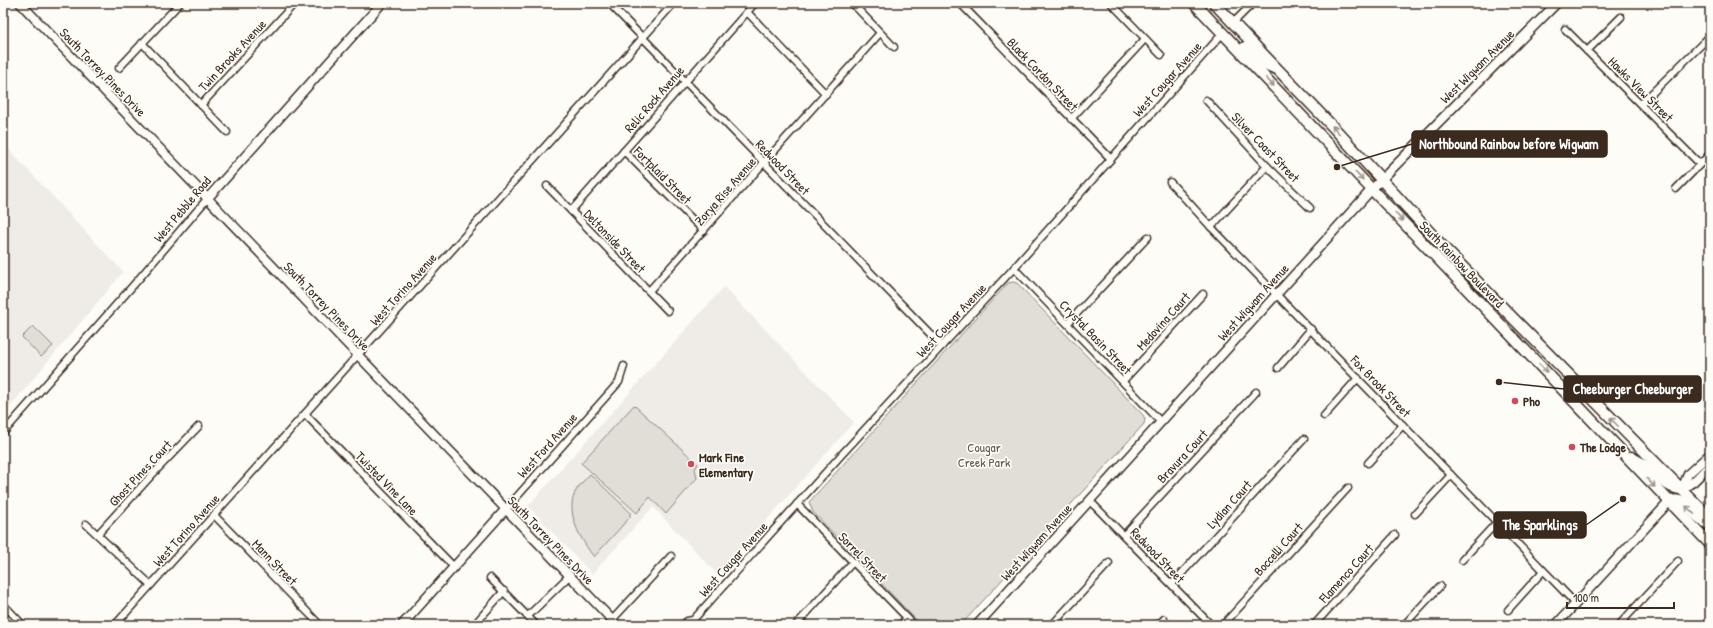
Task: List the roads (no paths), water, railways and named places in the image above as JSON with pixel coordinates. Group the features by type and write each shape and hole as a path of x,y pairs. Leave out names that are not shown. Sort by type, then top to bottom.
{"main road":[{"name":"South Rainbow Boulevard","path":"1194,3 1524,348 1668,502 1710,544"},
{"path":"1202,3 1218,18 1233,23"},
{"name":"South Rainbow Boulevard","path":"1214,3 1334,128 1380,180 1581,388 1682,488 1710,518"},
{"path":"1223,33 1230,34 1262,63 1278,69"},
{"path":"1474,296 1498,310 1516,329 1524,329"},
{"path":"1524,348 1535,350 1540,353 1552,366 1581,388"},
{"path":"1622,452 1650,468 1668,485 1675,489 1682,488"},
{"path":"1668,502 1673,500 1682,503 1710,525"}],"street":[{"name":"South Torrey Pines Drive","path":"20,3 505,510 615,622"},
{"path":"119,68 180,3"},
{"name":"Twin Brooks Avenue","path":"201,105 295,3"},
{"name":"West Pebble Road","path":"3,433 138,281 207,199 382,3"},
{"name":"Redwood Street","path":"609,3 942,346"},
{"name":"West Torino Avenue","path":"115,625 674,3"},
{"name":"Relic Rock Avenue","path":"571,211 684,81 755,3"},
{"path":"852,3 894,47"},
{"path":"1111,3 1162,55"},
{"path":"1233,23 1253,3"},
{"name":"West Wigwam Avenue","path":"977,625 1380,180 1557,3"},
{"name":"Black Cordon Street","path":"963,4 1071,119 1111,159"},
{"path":"747,12 826,94"},
{"path":"1587,51 1622,17"},
{"name":"Hawks View Street","path":"1565,29 1700,164"},
{"name":"Zorya Rise Avenue","path":"649,291 880,33"},
{"name":"West Cougar Avenue","path":"683,625 687,621 693,622 797,504 1014,268 1223,33"},
{"path":"1641,104 1710,36"},
{"path":"1071,119 1145,39"},
{"path":"142,43 227,132"},
{"name":"Silver Coast Street","path":"1206,100 1267,166 1310,208"},
{"name":"Fortplaid Street","path":"624,151 704,231"},
{"path":"1676,189 1710,154"},
{"path":"1211,227 1267,166"},
{"name":"Fox Brook Street","path":"1170,182 1211,227 1576,604"},
{"name":"Deltonside Street","path":"547,186 668,311"},
{"path":"1068,323 1148,237"},
{"name":"Crystal Basin Street","path":"1014,268 1161,422"},
{"name":"Medovina Court","path":"1123,381 1203,294"},
{"path":"1278,368 1311,329"},
{"name":"West Ford Avenue","path":"402,625 619,382 624,366"},
{"path":"1324,416 1358,378"},
{"name":"Bravura Court","path":"1124,535 1256,392"},
{"name":"Twisted Vine Lane","path":"305,414 454,567"},
{"path":"1368,464 1403,425"},
{"name":"Ghost Pines Court","path":"98,534 199,426"},
{"name":"Lydian Court","path":"1172,584 1304,439"},
{"path":"1682,488 1688,474 1710,454"},
{"path":"1682,488 1693,482 1710,465"},
{"path":"1415,514 1451,475"},
{"name":"Boccelli Court","path":"1223,625 1348,488"},
{"name":"Redwood Street","path":"1090,501 1211,625"},
{"path":"1556,625 1668,502"},
{"name":"Sorrel Street","path":"797,504 914,625"},
{"name":"Mann Street","path":"214,515 320,625"},
{"path":"1462,560 1497,522"},
{"path":"86,524 151,585"},
{"name":"Flamenco Court","path":"1314,625 1395,535"},
{"path":"615,622 671,556"},
{"path":"1619,625 1678,561"},
{"path":"796,625 853,562"},
{"path":"1052,625 1109,563"},
{"path":"1508,610 1544,571"},
{"path":"528,616 569,576"},
{"path":"490,578 536,625"},
{"path":"1404,625 1440,586"},
{"path":"474,625 504,592"},
{"path":"3,604 23,625"},
{"path":"900,625 907,618"},
{"path":"1158,625 1164,619"}],"place":[{"name":"Northbound Rainbow before Wigwam","path":"1337,167"},
{"name":"Cheeburger Cheeburger","path":"1499,382"},
{"name":"Pho","path":"1515,401"},
{"name":"The Lodge","path":"1572,447"},
{"name":"Mark Fine Elementary","path":"691,464"},
{"name":"The Sparklings","path":"1623,499"}],"park label":[{"name":"Cougar Creek Park","path":"984,454"}]}
